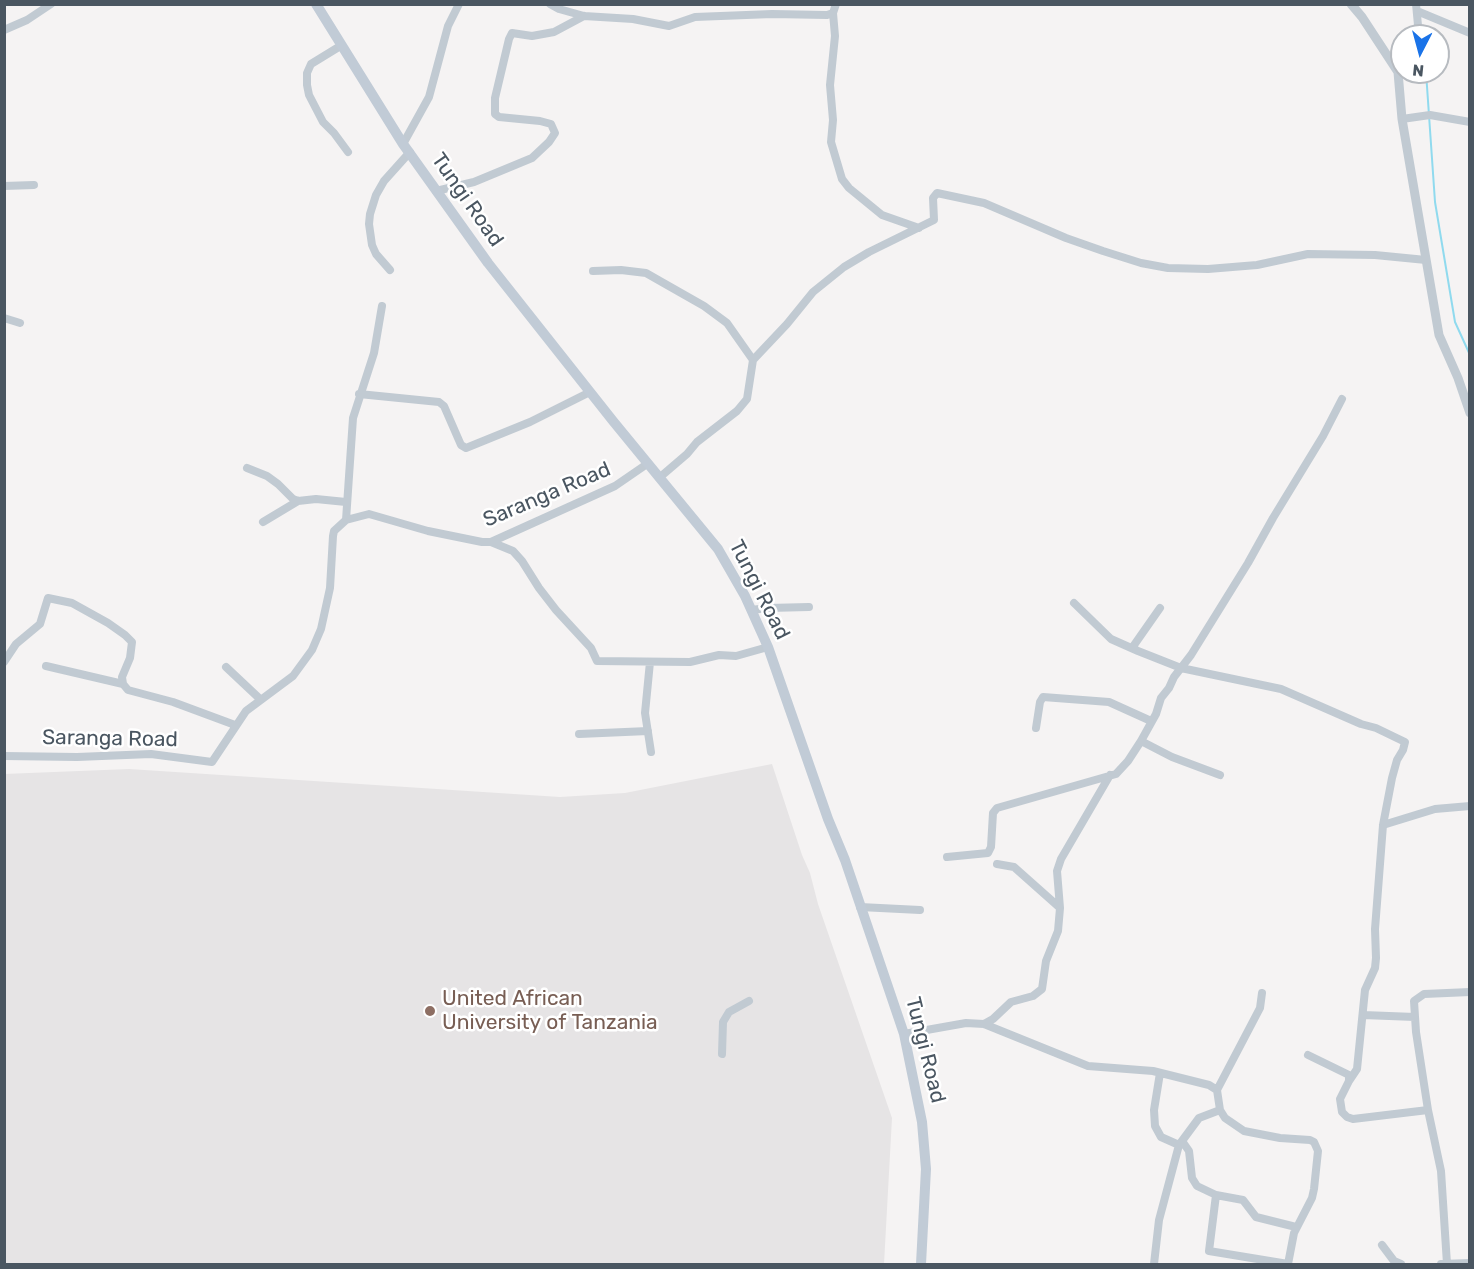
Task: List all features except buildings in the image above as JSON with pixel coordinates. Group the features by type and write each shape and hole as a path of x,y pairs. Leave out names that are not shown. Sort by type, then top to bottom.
{"main road":[{"name":"Tungi Road","path":"319,5 342,45 436,191 488,263 647,464 718,549 752,610 768,647 828,819 845,860 904,1035 922,1122 926,1169 921,1264"}],"street":[{"path":"4,30 27,20 51,4"},
{"path":"390,270 376,254 372,245 370,214 376,195 407,148 429,97 447,26 459,4"},
{"path":"550,4 584,16 633,19 669,26 694,17 772,14 827,15 835,9"},
{"path":"1351,4 1390,56"},
{"path":"1416,8 1470,33"},
{"path":"1416,8 1418,24"},
{"path":"835,9 836,36 830,85 833,120 831,142 842,180 882,215 919,228"},
{"path":"436,191 474,182 532,158 549,142 555,133 551,124 499,117 495,114 495,98 509,39 512,33 532,36 554,32 584,16"},
{"path":"342,45 311,64 307,73 307,85 318,115 348,152"},
{"path":"1402,84 1402,119 1439,335 1470,413"},
{"path":"1402,119 1430,115 1470,122"},
{"path":"4,186 34,184"},
{"path":"659,478 747,399 753,360 813,292 844,267 869,252 934,220 933,198 937,193 984,203 1094,248 1141,263 1168,268 1208,269 1257,265 1308,254 1375,255 1426,260"},
{"path":"593,271 621,270 646,273 704,306 727,323 753,360"},
{"path":"346,520 352,418 374,354 382,306"},
{"path":"4,318 20,323"},
{"path":"359,394 439,402 444,406 461,445 466,448 530,422 590,392"},
{"path":"947,857 988,853 991,848 993,813 997,808 1116,774 1141,741 1150,721 1156,714 1161,698 1248,563 1323,436 1342,399"},
{"name":"Saranga Road","path":"4,756 77,757 151,754 212,762 246,711 293,676 318,639 330,588 334,531 346,520 369,514 428,531 491,542 615,486 647,464"},
{"path":"247,468 267,476 298,501"},
{"path":"263,522 298,501 316,499 346,502"},
{"path":"491,542 513,551 522,561 547,599 591,648 597,661 690,662 720,655 736,656 768,647"},
{"path":"4,662 16,644 40,624 48,598 72,603 108,623 132,642 130,658 122,677 123,684"},
{"path":"1074,603 1111,639 1132,648 1181,668 1281,689 1405,742 1392,778 1383,825 1375,929 1375,968 1365,990 1357,1069 1340,1099 1342,1112 1347,1117 1362,1118 1428,1110"},
{"path":"752,610 809,607"},
{"path":"1132,648 1160,608"},
{"path":"650,662 645,713 651,752"},
{"path":"46,666 123,684 132,692 173,702 235,725"},
{"path":"226,667 260,699"},
{"path":"1036,728 1040,702 1043,698 1109,702 1150,721"},
{"path":"579,734 648,731"},
{"path":"1141,741 1172,757 1220,775"},
{"path":"984,1024 993,1019 1011,1002 1035,995 1042,989 1046,961 1057,934 1060,908 1057,880 1060,859 1110,775"},
{"path":"1383,825 1435,810 1470,806"},
{"path":"997,864 1014,867 1060,908"},
{"path":"860,907 920,910"},
{"path":"1447,1264 1441,1171 1428,1110 1416,1032 1414,1001 1421,996 1470,992"},
{"path":"1216,1195 1209,1251 1288,1264 1296,1227 1314,1189 1317,1146 1310,1140 1248,1133 1227,1120 1220,1110 1217,1090 1260,1008 1262,993"},
{"path":"722,1054 723,1022 729,1012 749,1001"},
{"path":"1363,1015 1415,1017"},
{"path":"904,1035 966,1023 984,1024 1088,1066 1160,1073 1209,1085 1217,1090"},
{"path":"1308,1055 1348,1074 1349,1081"},
{"path":"1160,1073 1154,1110 1155,1126 1161,1137 1181,1143 1190,1153 1194,1183 1216,1195 1243,1200 1256,1217 1296,1227"},
{"path":"1154,1264 1159,1220 1181,1143 1199,1118 1220,1110"},
{"path":"1382,1245 1394,1261 1401,1264"},
{"path":"1441,1264 1470,1263"}],"shaded area":[{"name":"United African University of Tanzania","path":"772,764 892,1118 884,1264 5,1264 4,774 129,769 560,797 625,793"}],"waterway":[{"path":"1427,84 1435,202 1455,322 1470,355"}],"place":[{"name":"United African University of Tanzania","path":"430,1011"}]}
